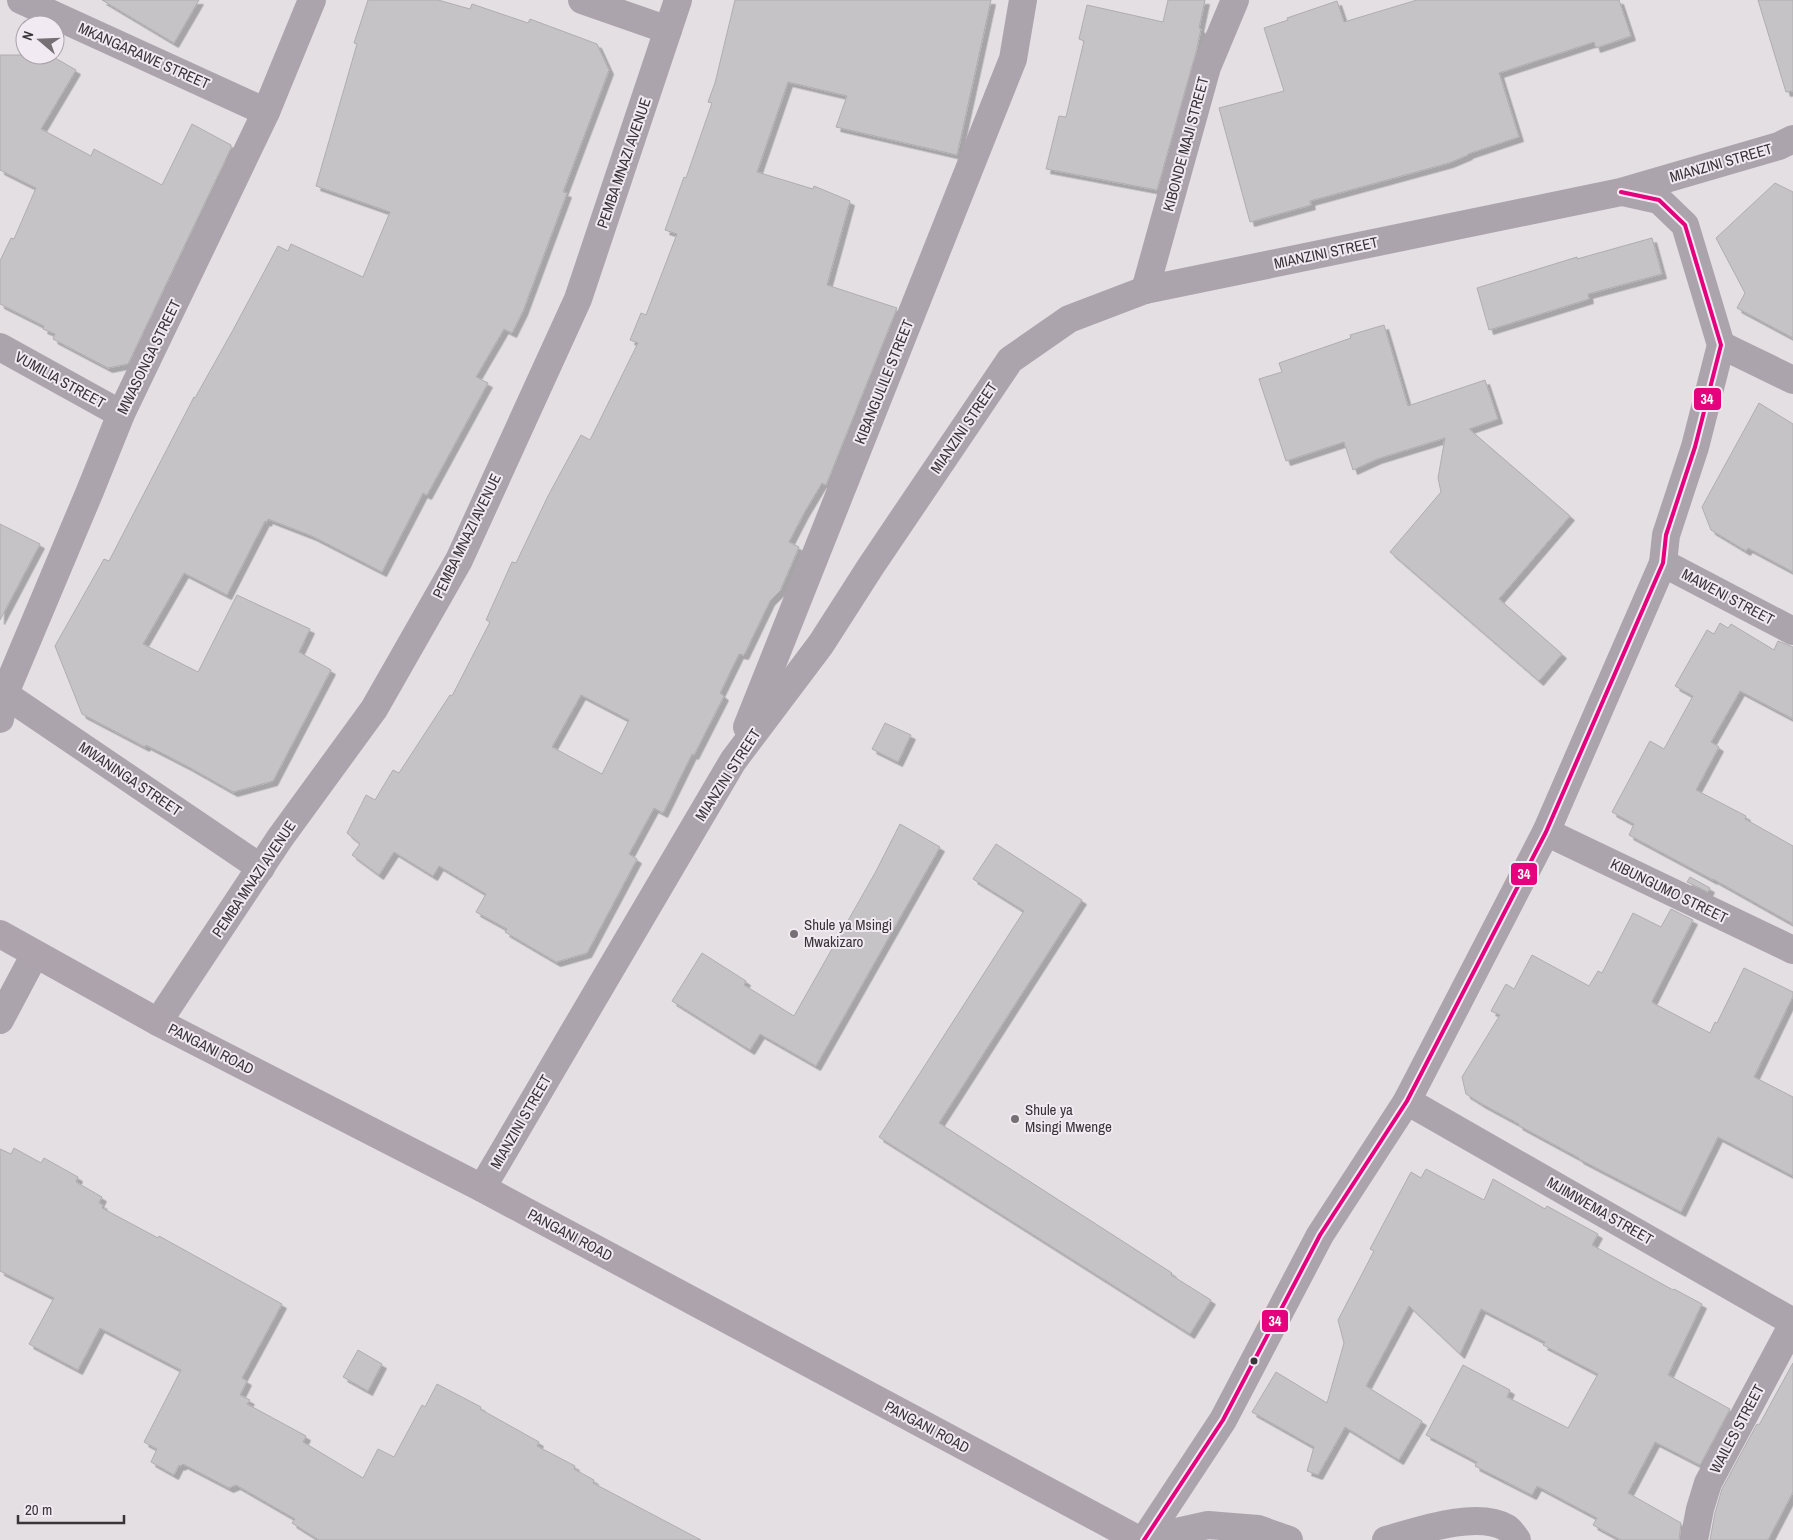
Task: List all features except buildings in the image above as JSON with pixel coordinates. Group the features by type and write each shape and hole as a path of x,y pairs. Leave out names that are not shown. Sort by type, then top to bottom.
{"main road":[{"name":"PANGANI ROAD","path":"0,934 158,1022 482,1188 1139,1540"}],"street":[{"name":"MKANGARAWE STREET","path":"22,0 266,112"},
{"name":"MWASONGA STREET","path":"2,701 121,414 266,112 312,0"},
{"path":"582,0 668,30"},
{"name":"PEMBA MNAZI AVENUE","path":"158,1022 280,838 374,709 459,560 578,299 678,0"},
{"name":"KIBANGULILE STREET","path":"733,761 1013,59 1022,0"},
{"name":"KIBONDE MAJI STREET","path":"1145,290 1207,67 1235,0"},
{"name":"MIANZINI STREET","path":"482,1188 733,761 821,644 871,566 1010,360 1069,319 1145,290 1621,192 1779,146 1793,139"},
{"path":"1144,1540 1223,1420 1320,1236 1407,1101 1546,832 1662,563 1666,535 1695,447 1722,345 1685,225 1659,200 1621,192"},
{"path":"1722,345 1793,380"},
{"name":"VUMILIA STREET","path":"0,347 121,414"},
{"name":"MAWENI STREET","path":"1662,563 1793,631"},
{"name":"MWANINGA STREET","path":"2,701 261,868"},
{"name":"KIBUNGUMO STREET","path":"1546,832 1793,950"},
{"path":"0,1020 35,954"},
{"name":"MJIMWEMA STREET","path":"1407,1101 1793,1323"},
{"name":"WAILES STREET","path":"1694,1540 1700,1509 1708,1483 1793,1323"},
{"path":"1386,1540 1458,1523 1486,1521 1508,1529 1517,1540"},
{"path":"1149,1540 1208,1525 1258,1529 1289,1540"}],"transit line":[{"name":"34","path":"1144,1540 1223,1420 1320,1235 1407,1101 1546,832 1663,563 1666,535 1695,447 1721,345 1685,225 1659,200 1621,192"}],"place":[{"name":"Shule ya Msingi Mwakizaro","path":"794,934"},
{"name":"Shule ya Msingi Mwenge","path":"1015,1119"}]}
